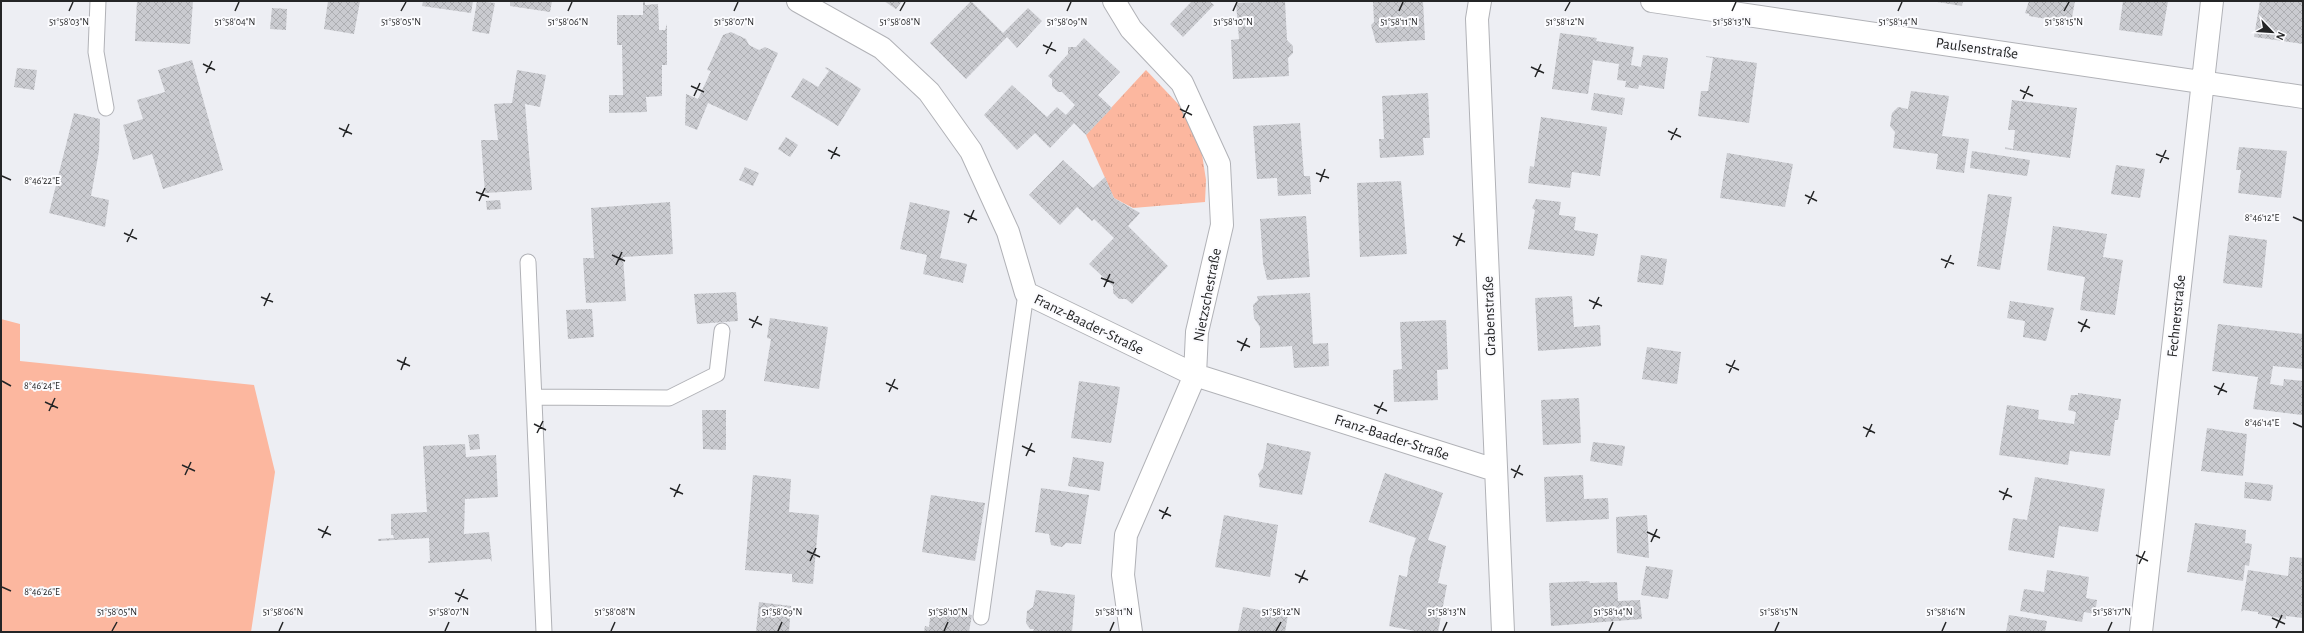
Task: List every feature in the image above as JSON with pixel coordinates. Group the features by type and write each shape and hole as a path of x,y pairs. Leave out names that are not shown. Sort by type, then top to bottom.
{"street":[{"name":"Franz-Baader-Straße","path":"798,1 882,48 929,92 970,151 1008,232 1026,293 1195,375 1495,470"},
{"name":"Nietzschestraße","path":"1114,1 1131,29 1182,83 1219,164 1222,225 1197,332 1195,375 1126,535 1123,575 1131,632"},
{"name":"Grabenstraße","path":"1480,1 1476,20 1503,632"},
{"name":"Paulsenstraße","path":"1652,1 2202,80 2303,96"},
{"name":"Fechnerstraße","path":"2141,632 2212,1"}],"lane":[{"path":"98,1 96,52 106,108"},
{"path":"528,262 544,632"},
{"path":"981,617 1026,293"},
{"path":"535,397 669,398 717,374 722,332"}],"green space":[{"path":"1146,70 1181,107 1202,154 1206,180 1205,202 1133,208 1114,198 1086,135"},
{"path":"1,319 20,324 20,361 254,385 275,472 251,632 1,632"}],"building":[{"path":"137,1 193,1 190,44 135,41"},
{"path":"328,1 360,1 354,34 324,29"},
{"path":"423,1 473,1 471,13 422,6"},
{"path":"477,1 495,3 489,34 472,31"},
{"path":"510,1 552,1 550,12 510,6"},
{"path":"643,1 645,1 645,5 658,4 659,30 665,30 667,24 667,65 662,65 662,96 646,97 647,112 609,113 609,95 623,95 622,45 617,45 617,15 643,15"},
{"path":"884,1 902,1 896,9"},
{"path":"971,1 1003,33 1028,8 1042,21 1017,48 1007,37 966,79 930,43"},
{"path":"1192,1 1209,1 1214,5 1183,37 1170,24"},
{"path":"1285,1 1287,40 1293,46 1293,53 1288,58 1289,76 1233,79 1231,40 1239,39 1236,3"},
{"path":"1373,1 1423,1 1425,40 1376,43 1371,25 1374,22"},
{"path":"1931,1 1963,1 1962,6"},
{"path":"2029,1 2075,1 2071,23 2029,16 2029,14 2025,13"},
{"path":"2123,1 2168,1 2162,36 2119,30"},
{"path":"2260,1 2303,1 2303,44 2254,37"},
{"path":"272,8 287,9 286,30 270,29"},
{"path":"731,32 746,39 749,45 759,50 765,47 778,53 747,121 708,103 697,130 685,125 686,94 698,99 711,71 707,70 723,35"},
{"path":"1560,33 1597,38 1596,41 1634,47 1631,65 1641,67 1643,55 1668,58 1664,89 1639,85 1638,89 1625,87 1626,81 1617,80 1619,64 1593,60 1588,94 1552,89"},
{"path":"1084,38 1120,72 1098,95 1112,108 1086,135 1074,123 1050,148 1035,133 1017,150 984,115 1012,85 1047,117 1057,107 1066,115 1075,105 1062,92 1058,92 1052,86 1052,79 1048,76 1068,54 1068,47 1076,47"},
{"path":"1706,56 1757,63 1749,123 1698,116 1701,91 1708,91 1713,58"},
{"path":"192,60 223,170 163,189 152,154 133,160 123,125 143,119 137,100 165,92 158,70"},
{"path":"826,67 861,89 838,126 791,97 803,78 818,87 829,71 825,68"},
{"path":"17,68 37,70 34,90 14,87"},
{"path":"517,70 546,75 540,107 525,104 532,190 485,193 481,140 498,140 494,104 512,103"},
{"path":"1911,91 1949,96 1942,136 1969,139 1964,173 1936,169 1938,154 1893,148 1895,132 1890,126 1892,113 1898,107 1908,109"},
{"path":"1428,93 1430,138 1423,138 1424,155 1380,158 1379,139 1384,139 1382,96"},
{"path":"1594,93 1625,98 1622,115 1591,110"},
{"path":"2012,100 2077,108 2070,158 2005,149 2005,147 2013,149 2015,130 2008,130"},
{"path":"74,113 100,119 99,151 91,196 109,200 105,227 49,213"},
{"path":"1541,117 1607,127 1600,176 1572,172 1570,188 1528,183 1530,166 1534,167"},
{"path":"1300,123 1304,176 1310,176 1311,194 1278,196 1277,178 1257,179 1253,126"},
{"path":"786,137 798,145 790,157 778,149"},
{"path":"2239,147 2287,151 2281,198 2238,193 2241,170 2236,170"},
{"path":"1972,151 2030,160 2027,176 1970,168"},
{"path":"1727,153 1793,164 1785,207 1720,198"},
{"path":"1063,160 1093,188 1105,177 1114,198 1140,213 1128,226 1168,266 1132,304 1126,299 1119,299 1113,293 1113,286 1089,264 1114,238 1094,219 1092,221 1077,207 1060,225 1029,195"},
{"path":"2116,165 2145,169 2140,198 2111,194"},
{"path":"745,167 759,173 753,186 739,180"},
{"path":"1401,181 1407,254 1360,257 1357,183"},
{"path":"1988,194 2012,197 2000,270 1977,266"},
{"path":"1536,199 1561,202 1559,215 1576,217 1574,230 1598,234 1594,256 1528,249 1535,210 1532,208"},
{"path":"500,200 501,209 487,210 486,201"},
{"path":"670,202 673,254 623,257 626,301 586,303 583,258 594,258 591,208"},
{"path":"910,202 950,211 940,258 967,264 963,283 923,274 927,255 900,249"},
{"path":"1306,216 1310,277 1267,280 1263,263 1260,219"},
{"path":"2053,226 2107,234 2103,257 2123,260 2115,315 2080,310 2085,277 2047,270"},
{"path":"2229,235 2267,240 2262,288 2223,283"},
{"path":"1641,255 1667,259 1663,285 1637,282"},
{"path":"736,292 738,321 697,324 694,294"},
{"path":"1310,293 1313,344 1328,343 1329,366 1294,368 1292,346 1260,348 1260,327 1254,318 1253,305 1258,300 1257,296"},
{"path":"1572,296 1574,327 1600,325 1601,346 1538,351 1535,298"},
{"path":"2010,301 2054,308 2046,341 2023,337 2025,321 2007,318"},
{"path":"592,309 594,337 568,339 566,310"},
{"path":"770,318 828,327 819,389 764,381 771,339 767,338"},
{"path":"1446,320 1448,369 1437,370 1438,400 1394,402 1393,370 1402,369 1400,322"},
{"path":"2218,324 2303,334 2303,369 2273,366 2270,384 2283,386 2284,379 2303,381 2302,415 2253,409 2258,377 2212,371"},
{"path":"1647,347 1681,352 1677,384 1642,379"},
{"path":"1079,381 1120,387 1111,443 1071,438"},
{"path":"2078,393 2121,399 2118,420 2115,420 2110,456 2070,451 2068,465 1999,455 2007,405 2039,410 2038,419 2074,424 2076,412 2068,410 2071,395 2078,395"},
{"path":"1579,398 1581,443 1543,445 1541,400"},
{"path":"702,410 726,410 726,450 703,449"},
{"path":"2207,428 2247,434 2243,476 2201,471"},
{"path":"479,434 480,449 470,450 468,435"},
{"path":"1593,442 1625,446 1622,466 1590,461"},
{"path":"1267,443 1311,452 1302,495 1259,487 1260,481 1258,474 1263,468"},
{"path":"465,444 466,457 496,455 498,497 465,499 464,534 489,532 492,562 490,559 428,563 428,561 430,561 429,538 378,541 378,539 394,538 393,535 391,535 391,514 427,512 423,446"},
{"path":"1073,457 1104,462 1100,491 1068,486"},
{"path":"1385,473 1443,493 1428,540 1446,546 1438,583 1447,585 1438,632 1420,632 1389,626 1399,575 1407,577 1410,557 1416,538 1369,522"},
{"path":"753,475 791,479 789,512 819,515 813,584 792,582 792,574 745,570"},
{"path":"1583,475 1584,499 1608,498 1609,519 1546,522 1544,477"},
{"path":"2035,477 2105,489 2098,532 2059,526 2054,558 2008,550 2013,518 2027,520"},
{"path":"2245,482 2273,485 2271,501 2244,498"},
{"path":"1041,488 1089,495 1081,544 1066,543 1062,547 1051,545 1049,534 1035,532"},
{"path":"931,495 985,503 975,561 922,552"},
{"path":"1224,515 1278,525 1270,577 1215,567"},
{"path":"1647,515 1649,558 1617,553 1616,517"},
{"path":"2195,523 2246,530 2245,543 2252,544 2249,566 2245,565 2243,581 2187,572"},
{"path":"2290,557 2303,558 2303,618 2286,616 2286,619 2258,614 2258,612 2243,610 2241,612 2248,570 2288,576"},
{"path":"1646,566 1673,570 1668,599 1641,595"},
{"path":"2047,570 2089,577 2086,598 2097,600 2095,614 2084,612 2082,622 2020,611 2024,589 2044,592"},
{"path":"1589,581 1590,583 1617,582 1618,601 1640,600 1642,619 1551,626 1549,583"},
{"path":"1036,590 1075,595 1072,632 1033,632 1034,629 1030,629 1026,623 1027,611 1033,607"},
{"path":"759,602 791,606 789,632 756,632"},
{"path":"1243,607 1288,615 1285,632 1238,632"},
{"path":"931,609 972,615 969,632 924,632 925,626 929,627"},
{"path":"2009,615 2047,621 2045,632 2006,632"}]}
